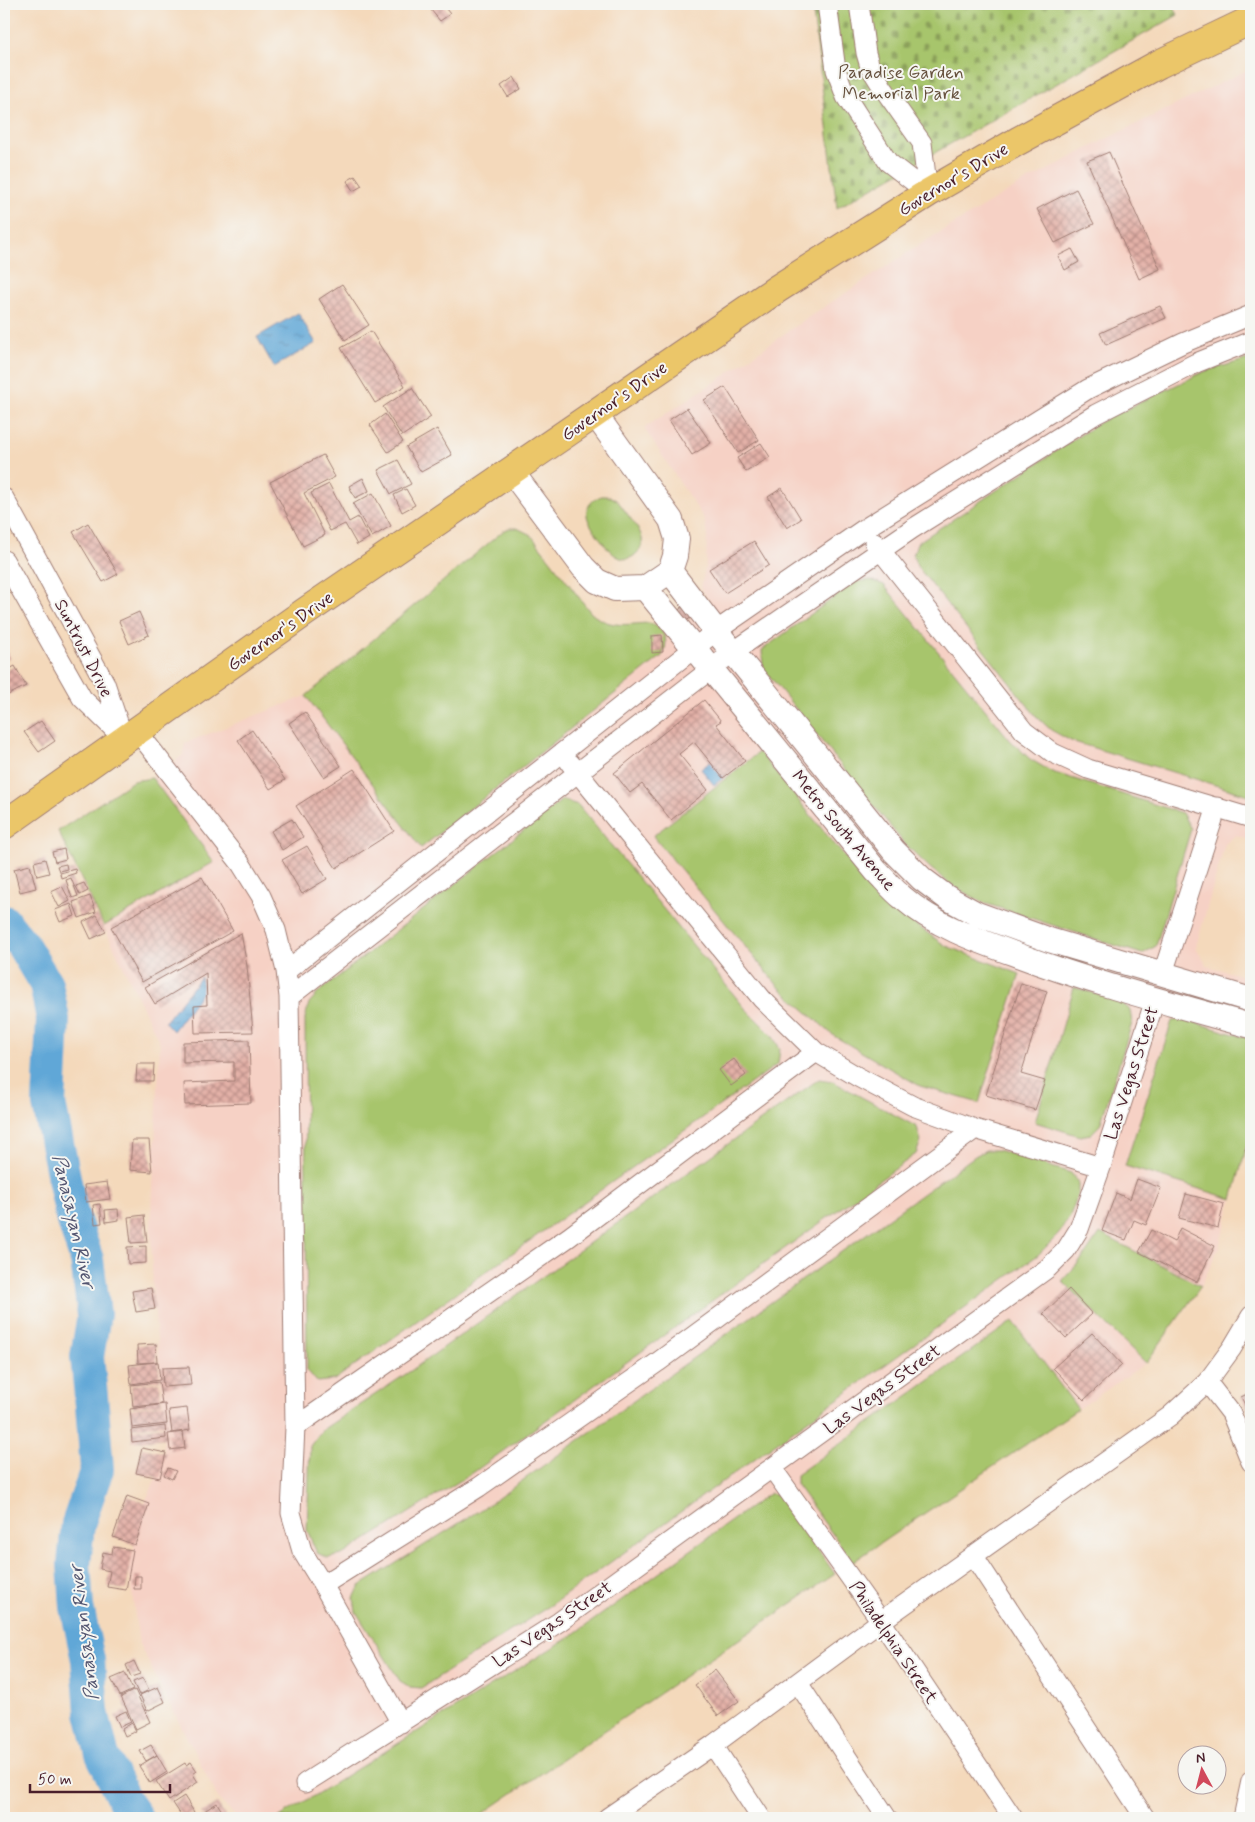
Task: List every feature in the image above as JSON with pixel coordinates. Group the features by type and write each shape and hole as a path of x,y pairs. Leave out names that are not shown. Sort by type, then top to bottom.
{"main road":[{"name":"Governor's Drive","path":"4,825 305,612 776,290 928,193 1018,141 1128,81 1251,20"}],"street":[{"path":"827,4 836,70 846,97 888,162 928,193"},
{"path":"859,4 866,53 870,67 922,144 928,193"},
{"path":"286,971 716,631 864,528 1088,389 1183,343 1251,314"},
{"path":"289,997 733,652 881,550 1096,414 1196,363 1251,341"},
{"path":"512,472 583,566 597,581 614,589 645,588 670,571 675,556 677,539 671,520 595,414"},
{"name":"Suntrust Drive","path":"4,498 105,683 131,735"},
{"path":"864,528 1024,731 1053,753 1088,769 1251,818"},
{"name":"Suntrust Drive","path":"4,560 82,698 131,735"},
{"name":"Metro South Avenue","path":"670,571 716,631 894,851 922,879 977,914 1049,940 1251,1000"},
{"name":"Metro South Avenue","path":"645,588 876,871 904,899 930,917 968,937 1044,965 1155,1000 1251,1026"},
{"path":"131,735 241,864 261,896 276,930 286,971 289,997 295,1427 291,1513 302,1551 401,1723"},
{"path":"562,752 762,999 816,1052 913,1106 975,1129 1101,1167"},
{"name":"Las Vegas Street","path":"304,1783 559,1622 1048,1268 1066,1250 1079,1229 1101,1167 1217,807"},
{"path":"295,1427 570,1238 816,1052"},
{"path":"323,1585 479,1487 666,1356 975,1129"},
{"path":"607,1818 630,1812 714,1745 881,1621 1170,1416 1207,1382 1232,1348 1251,1316"},
{"path":"1207,1382 1231,1413 1251,1462"},
{"name":"Philadelphia Street","path":"772,1468 881,1621 1013,1818"},
{"path":"973,1555 1145,1818"},
{"path":"798,1683 887,1818"},
{"path":"714,1745 762,1818"},
{"path":"1243,1818 1251,1781"}],"shaded area":[{"path":"1251,68 1251,840 1236,835 1225,844 1196,947 1207,966 1251,978 1251,1131 1219,1247 1201,1286 1146,1363 476,1818 238,1818 219,1800 139,1644 129,1571 142,1509 164,1461 163,1405 153,1294 151,1228 160,1043 58,831 133,781 152,778 183,755 185,743 306,696 503,531 510,528 517,528 531,535 591,613 598,619 617,625 649,623 660,628 666,637 711,604 701,588 706,563 707,535 704,519 644,428 721,378 804,320 929,239 1021,184 1106,139"}],"green space":[{"name":"Paradise Garden Memorial Park","path":"812,4 1173,4 1178,15 837,208"},
{"path":"1251,359 1251,796 1071,741 1051,730 1036,716 917,566 913,555 917,543 1100,422 1203,372"},
{"path":"601,496 611,497 618,502 640,533 642,537 641,547 632,557 621,558 606,547 588,520 587,510 589,505"},
{"path":"517,528 531,535 591,613 598,618 612,623 649,623 654,625 662,632 666,645 662,656 421,848 306,696 503,531"},
{"path":"871,580 884,585 1010,740 1030,759 1052,772 1182,813 1191,829 1156,946 1142,954 984,903 951,885 903,842 763,668 762,650 855,582"},
{"path":"759,752 845,857 893,909 946,946 1020,974 979,1103 920,1086 834,1036 779,987 653,836"},
{"path":"152,778 214,862 104,926 58,831 133,781"},
{"path":"562,800 578,805 744,1007 772,1035 780,1049 778,1064 334,1380 317,1382 307,1370 305,1018 309,1003 320,991"},
{"path":"1074,987 1121,1002 1130,1010 1132,1023 1100,1125 1091,1134 1080,1136 1035,1122"},
{"path":"1183,1019 1251,1039 1251,1131 1232,1199 1125,1166 1172,1021"},
{"path":"819,1079 832,1081 917,1127 921,1141 916,1154 474,1472 342,1555 328,1558 317,1553 307,1530 310,1446 322,1430 412,1370"},
{"path":"986,1150 998,1150 1071,1173 1078,1182 1078,1194 1070,1216 1058,1235 1038,1255 551,1605 421,1688 410,1687 400,1681 356,1612 354,1598 360,1586 494,1501 975,1156"},
{"path":"1100,1233 1201,1286 1146,1363 1062,1281 1082,1259"},
{"path":"1013,1321 1078,1409 853,1562 796,1484 796,1475"},
{"path":"770,1493 779,1495 835,1574 476,1818 278,1818 573,1635"}],"water":[{"path":"298,313 316,343 274,367 257,337"},
{"path":"710,762 723,778 714,785 701,769"},
{"path":"201,977 202,992 173,1031 165,1022"}],"building":[{"path":"442,4 450,14 440,21 431,10"},
{"path":"514,77 521,89 508,97 501,86"},
{"path":"1109,152 1160,269 1139,279 1087,161"},
{"path":"355,176 362,186 353,191 347,181"},
{"path":"1076,189 1094,224 1055,243 1037,209"},
{"path":"1072,249 1079,262 1065,270 1058,256"},
{"path":"342,284 369,325 345,340 319,299"},
{"path":"1160,306 1166,318 1106,345 1100,333"},
{"path":"371,331 405,386 375,403 341,348"},
{"path":"725,387 759,440 738,453 704,400"},
{"path":"412,388 431,417 402,436 383,407"},
{"path":"687,408 711,443 692,455 669,420"},
{"path":"385,414 403,442 388,452 370,425"},
{"path":"437,429 452,455 421,472 406,447"},
{"path":"761,443 770,457 746,472 737,458"},
{"path":"323,455 335,477 304,493 325,535 303,546 270,482"},
{"path":"398,460 411,484 391,494 378,470"},
{"path":"363,478 369,491 355,498 349,486"},
{"path":"329,484 349,522 358,517 369,538 357,545 345,524 330,531 311,493"},
{"path":"782,488 801,519 787,528 768,497"},
{"path":"406,489 415,505 402,512 394,495"},
{"path":"373,493 391,526 372,537 353,504"},
{"path":"88,523 118,574 103,582 73,532"},
{"path":"754,541 769,565 725,593 709,569"},
{"path":"684,606 692,617 685,622 676,612"},
{"path":"139,612 149,635 129,644 119,621"},
{"path":"662,635 663,652 652,653 652,636"},
{"path":"4,643 10,658 4,660"},
{"path":"15,666 26,686 4,697 4,672"},
{"path":"704,700 721,721 716,724 745,761 723,778 694,742 679,754 708,790 671,820 642,784 630,793 614,773"},
{"path":"305,712 341,766 324,777 289,723"},
{"path":"41,721 55,741 39,752 24,732"},
{"path":"252,730 285,780 270,789 238,740"},
{"path":"354,769 394,831 336,868 296,806"},
{"path":"292,819 303,837 282,850 271,831"},
{"path":"307,846 327,879 302,894 282,860"},
{"path":"64,849 66,859 55,862 52,852"},
{"path":"45,859 49,873 37,876 34,862"},
{"path":"66,864 67,869 59,871 57,866"},
{"path":"30,865 36,888 20,892 14,869"},
{"path":"75,869 76,873 61,878 60,873"},
{"path":"202,877 233,931 142,982 111,927"},
{"path":"71,878 78,896 72,898 66,880"},
{"path":"84,883 88,891 80,895 76,886"},
{"path":"62,886 70,901 59,907 51,891"},
{"path":"90,896 96,912 79,918 73,902"},
{"path":"71,904 75,916 60,922 55,910"},
{"path":"97,915 106,932 91,939 83,922"},
{"path":"241,933 247,966 253,1032 195,1033 194,1006 207,1005 206,973 155,1004 145,987"},
{"path":"1021,983 1047,991 1021,1074 1045,1081 1035,1110 986,1095"},
{"path":"249,1040 251,1103 185,1105 184,1083 234,1081 234,1062 183,1063 183,1042"},
{"path":"734,1059 746,1075 731,1086 719,1070"},
{"path":"137,1064 154,1064 153,1081 136,1081"},
{"path":"1251,1134 1251,1152 1245,1150"},
{"path":"132,1140 149,1140 152,1172 130,1170"},
{"path":"1137,1179 1161,1188 1146,1225 1134,1220 1126,1240 1102,1231 1116,1193 1130,1199"},
{"path":"107,1182 110,1199 86,1202 84,1185"},
{"path":"1186,1194 1224,1204 1218,1228 1179,1218"},
{"path":"100,1204 102,1223 95,1224 93,1205"},
{"path":"118,1209 119,1220 106,1222 105,1210"},
{"path":"144,1215 147,1242 131,1243 128,1217"},
{"path":"1180,1228 1215,1246 1197,1282 1139,1252 1151,1230 1174,1242"},
{"path":"146,1246 146,1263 128,1264 127,1247"},
{"path":"151,1288 155,1309 136,1312 132,1291"},
{"path":"1069,1289 1092,1314 1066,1338 1043,1314"},
{"path":"1092,1333 1122,1365 1084,1400 1053,1368"},
{"path":"156,1344 157,1362 138,1363 137,1345"},
{"path":"158,1362 160,1380 131,1384 129,1365"},
{"path":"189,1367 191,1385 163,1387 162,1368"},
{"path":"159,1382 162,1404 133,1407 131,1385"},
{"path":"1251,1392 1251,1417 1241,1397"},
{"path":"165,1404 167,1424 132,1428 130,1409"},
{"path":"187,1408 190,1430 172,1433 169,1410"},
{"path":"165,1426 166,1438 132,1442 131,1430"},
{"path":"183,1432 185,1448 170,1450 168,1434"},
{"path":"142,1448 166,1453 160,1478 136,1473"},
{"path":"168,1468 176,1471 172,1479 164,1475"},
{"path":"127,1496 149,1504 135,1545 113,1537"},
{"path":"113,1547 133,1550 126,1590 107,1587 110,1571 100,1569 103,1552 112,1554"},
{"path":"135,1576 141,1576 141,1589 134,1589"},
{"path":"134,1661 140,1674 131,1677 126,1665"},
{"path":"715,1670 739,1701 718,1716 695,1685"},
{"path":"125,1673 133,1690 120,1696 111,1679"},
{"path":"143,1678 149,1690 139,1695 133,1682"},
{"path":"158,1687 165,1702 147,1711 140,1695"},
{"path":"135,1690 150,1722 136,1729 121,1697"},
{"path":"126,1711 131,1722 120,1727 115,1716"},
{"path":"132,1723 136,1731 125,1736 122,1729"},
{"path":"151,1745 157,1755 146,1761 140,1751"},
{"path":"157,1755 167,1772 150,1783 139,1766"},
{"path":"191,1762 197,1771 193,1774 198,1782 169,1801 156,1781 185,1763 186,1765"},
{"path":"184,1796 194,1812 183,1818 173,1803"},
{"path":"217,1803 225,1816 222,1818 205,1818 201,1813"}],"waterway":[{"name":"Panasayan River","path":"4,922 22,944 46,984 53,1019 49,1104 71,1212 87,1260 94,1314 87,1357 97,1469 78,1524 74,1564 77,1607 88,1660 92,1712 102,1754 126,1804 136,1818"}]}
